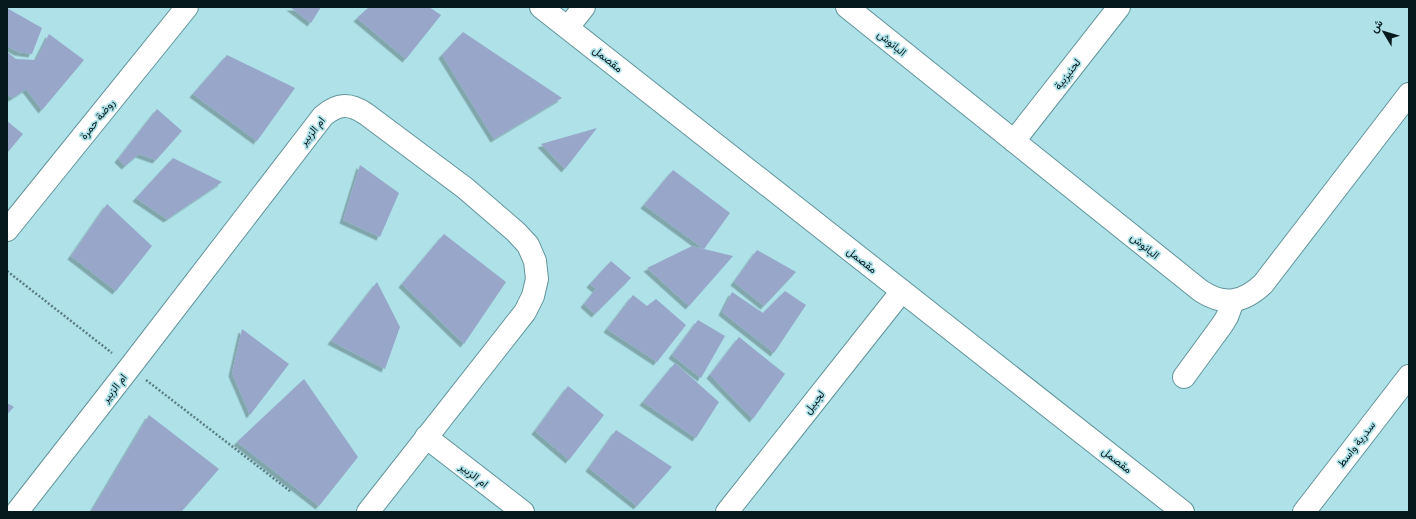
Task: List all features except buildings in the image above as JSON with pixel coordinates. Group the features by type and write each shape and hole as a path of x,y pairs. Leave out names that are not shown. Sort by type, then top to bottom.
{"street":[{"name":"روضة حمرة","path":"7,230 187,7"},
{"name":"مقصمل","path":"541,7 1183,512"},
{"path":"568,27 584,7"},
{"name":"البانوش","path":"847,7 1200,291 1216,299 1233,300 1244,298 1263,284 1409,94"},
{"name":"لحنيزبية","path":"1014,141 1119,7"},
{"name":"ام الزبير","path":"17,512 322,116 339,106 349,106 366,114 464,188 516,232 528,245 535,261 537,279 533,296 525,312 368,512"},
{"name":"لجبيل","path":"727,512 902,291"},
{"path":"1184,376 1222,325 1233,300"},
{"name":"سدرية واسط","path":"1304,512 1409,376"},
{"name":"ام الزبير","path":"426,437 523,512"}]}
